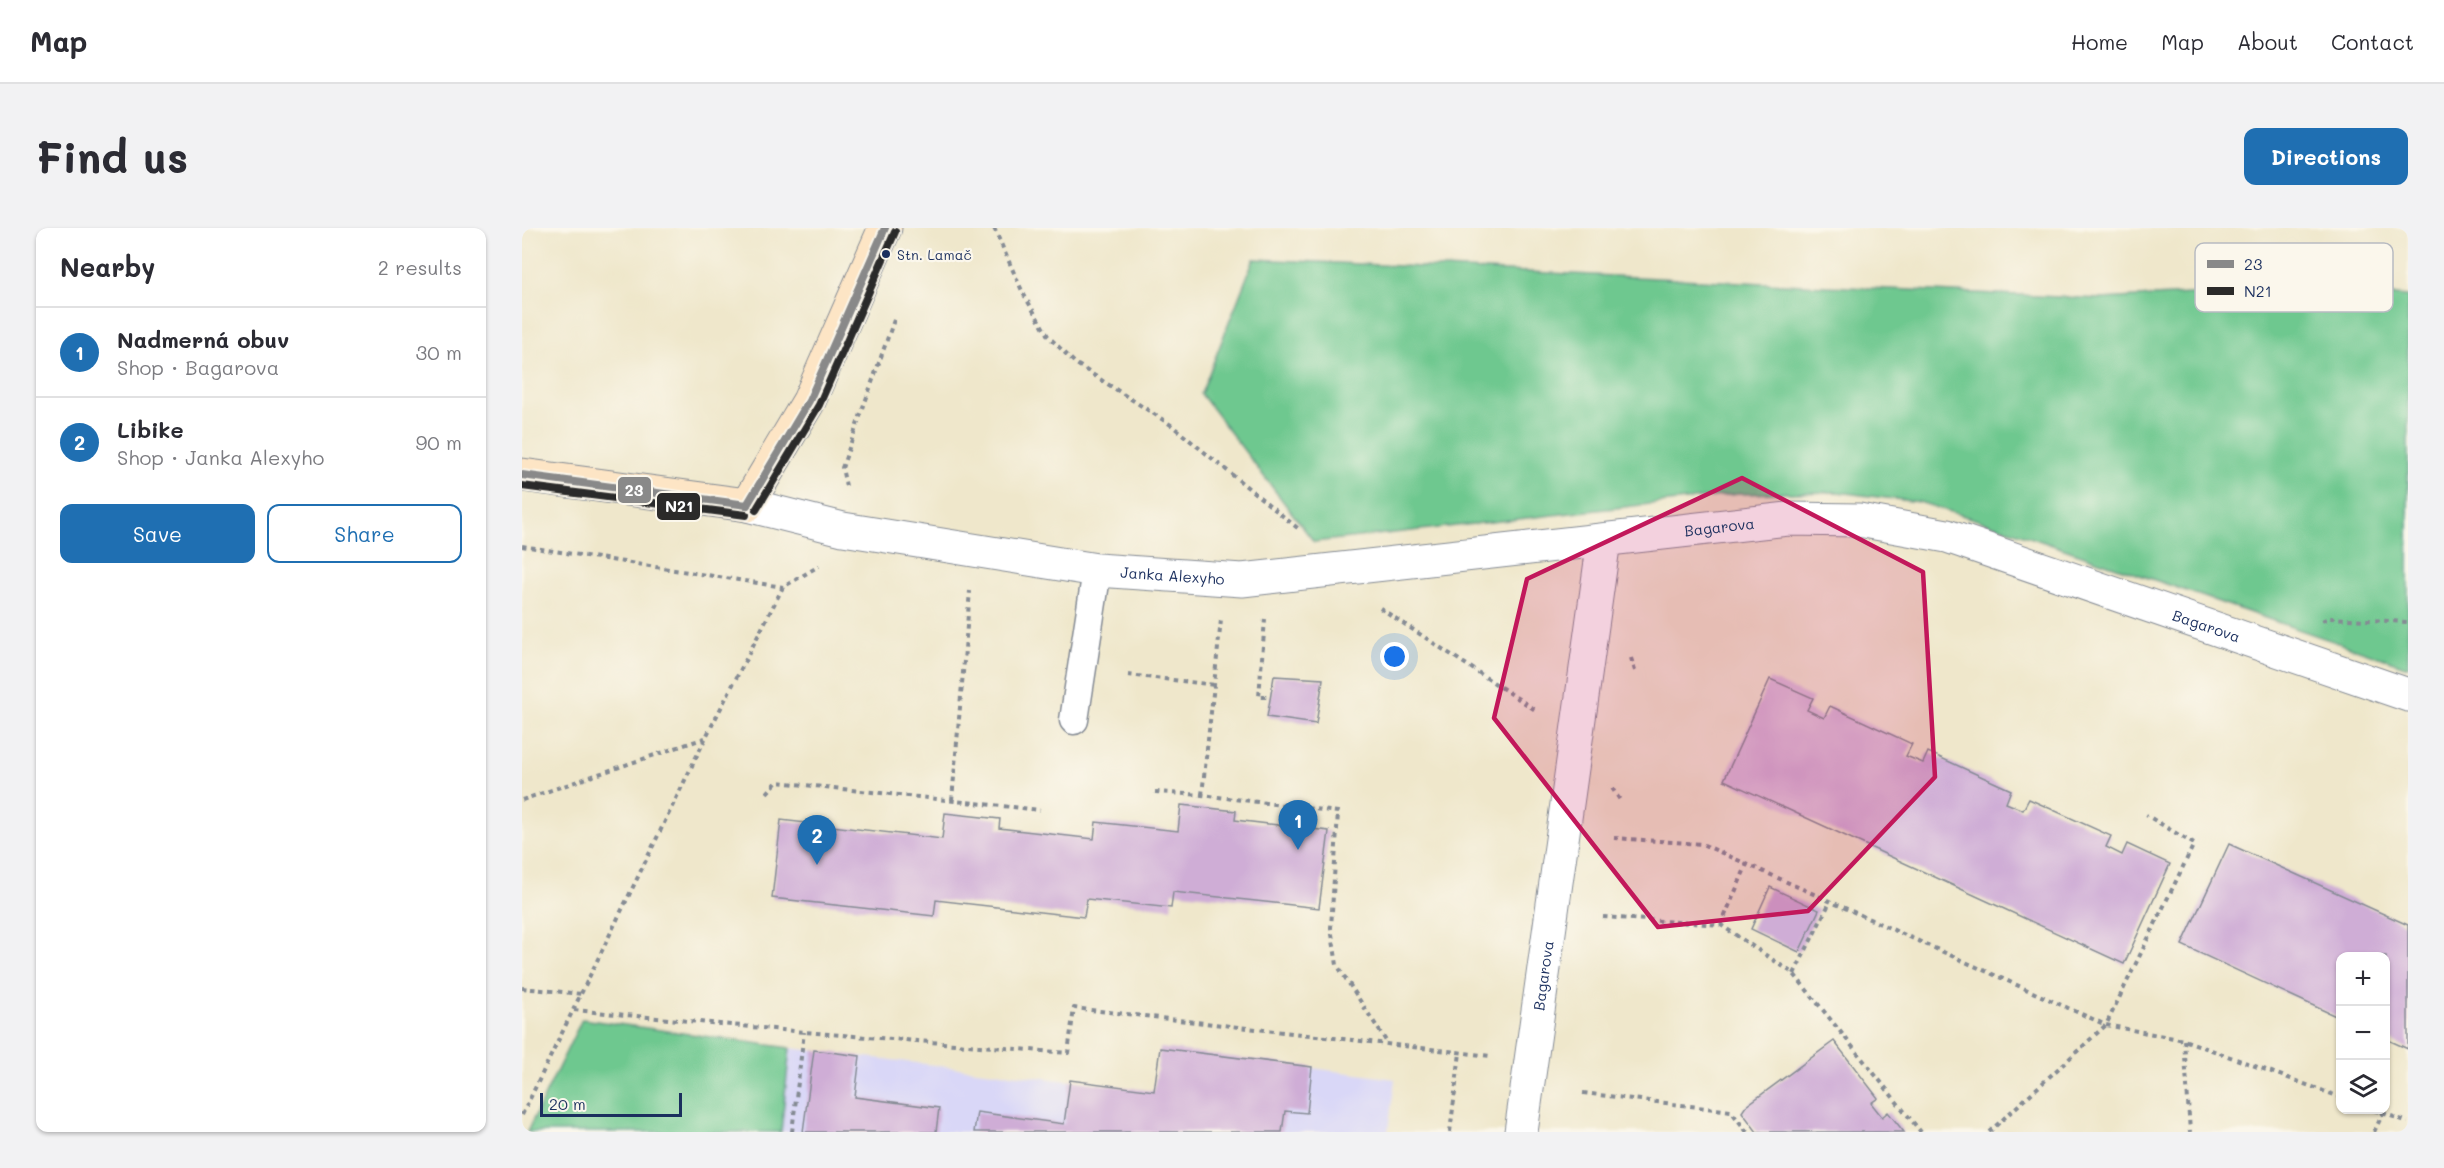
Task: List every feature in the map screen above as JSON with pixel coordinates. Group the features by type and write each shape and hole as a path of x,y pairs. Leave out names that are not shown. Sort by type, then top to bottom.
{"street":[{"path":"747,505 809,401 885,228"},
{"name":"Janka Alexyho","path":"522,476 747,505 843,529 1097,570 1242,580 1604,540"},
{"name":"Bagarova","path":"1521,1132 1604,540 1788,519 1859,520 1947,536 2408,694"}],"lane":[{"path":"1074,720 1097,570"}],"path":[{"path":"994,228 1023,293 1048,336 1075,363 1171,425 1314,542 1372,603 1576,736 1620,800"},
{"path":"847,489 842,468 897,310"},
{"path":"522,546 783,587"},
{"path":"522,1115 705,737 783,587 827,561"},
{"path":"952,800 971,585"},
{"path":"1202,795 1222,611"},
{"path":"1265,612 1259,697 1271,698"},
{"path":"1630,654 1636,674"},
{"path":"1128,675 1215,685"},
{"path":"522,800 705,737"},
{"path":"767,793 777,782 1040,810"},
{"path":"1155,792 1202,795 1338,812 1331,928 1337,965 1388,1045"},
{"path":"1989,1132 2106,1025 2194,843 2146,815"},
{"path":"1614,838 1702,844 2106,1025 2184,1040 2336,1096"},
{"path":"1721,926 1747,864"},
{"path":"1794,974 1830,902"},
{"path":"1603,917 1721,926 1794,974 1921,1132"},
{"path":"522,988 582,994"},
{"path":"574,1010 804,1032 1068,1053 1074,1008 1495,1057"},
{"path":"792,1132 804,1032"},
{"path":"2184,1040 2190,1132"},
{"path":"1450,1132 1460,1053"},
{"path":"1583,1093 1731,1111 1747,1132"},
{"path":"2374,1132 2383,1114"},
{"path":"2386,1114 2408,1122"}],"highlighted area":[{"path":"1742,478 1923,572 1935,777 1808,911 1658,927 1494,718 1527,579"}],"shaded area":[{"path":"582,1019 790,1048 1154,1091 1160,1048 1395,1079 1388,1132 527,1132"}],"green space":[{"path":"1254,259 2102,299 2195,294 2195,312 2393,312 2393,295 2408,296 2408,667 2000,527 1919,502 1837,492 1739,494 1314,542 1201,394"},
{"path":"582,1019 790,1048 781,1132 527,1132"}],"building":[{"path":"1274,676 1323,679 1316,724 1267,717"},
{"path":"1770,679 1813,698 1807,710 1824,718 1830,706 1912,744 1906,756 1923,763 1928,752 2011,790 2006,803 2023,810 2029,799 2111,836 2106,847 2122,855 2127,844 2170,864 2124,964 1724,780"},
{"path":"1181,805 1236,811 1235,820 1329,831 1319,908 1173,892 1171,908 1087,899 1084,917 936,900 934,916 772,898 781,820 942,839 945,813 1000,819 999,828 1094,839 1096,822 1178,831"},
{"path":"2229,844 2408,925 2408,1049 2390,1041 2390,952 2336,952 2336,1016 2182,945"},
{"path":"1770,887 1819,910 1799,952 1751,929"},
{"path":"1834,1041 1878,1098 1871,1103 1882,1117 1888,1112 1904,1132 1757,1132 1742,1112 1746,1106"},
{"path":"1160,1048 1312,1067 1307,1113 1285,1111 1282,1132 974,1132 977,1112 1064,1124 1070,1080 1154,1091"},
{"path":"814,1050 860,1056 855,1097 939,1108 936,1132 803,1132"}],"transit line":[{"name":"23","path":"747,505 809,401 885,228"},
{"name":"N21","path":"756,510 819,405 895,232"},
{"name":"23","path":"522,475 747,505"},
{"name":"N21","path":"522,486 746,515"}],"place":[{"name":"Stn. Lamač","path":"886,254"},
{"name":"Nadmerná obuv","path":"1298,850"},
{"name":"Libike","path":"817,865"}]}
